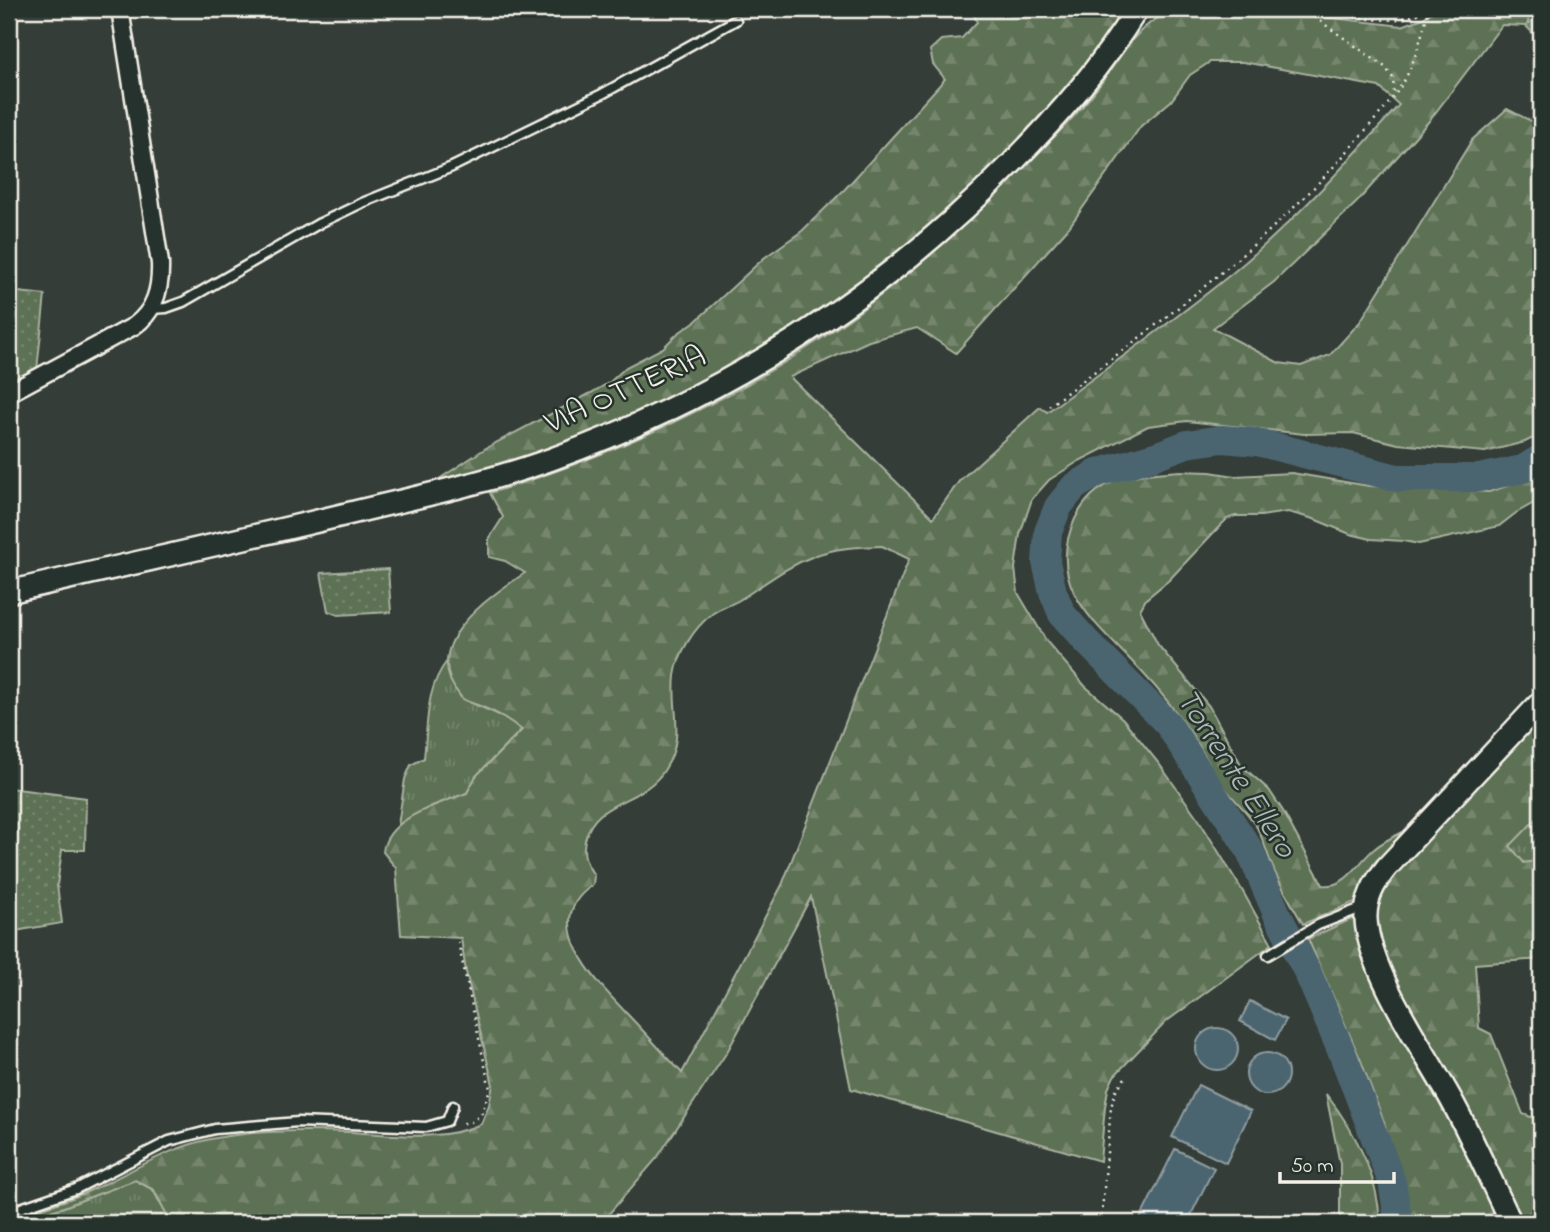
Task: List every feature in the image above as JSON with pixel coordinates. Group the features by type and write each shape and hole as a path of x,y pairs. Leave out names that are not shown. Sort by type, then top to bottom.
{"main road":[{"name":"VIA OTTERIA","path":"9,592 493,478 551,460 712,389 777,352 852,302 902,265 951,223 1053,121 1098,67 1137,9"},
{"path":"1511,1223 1464,1124 1381,974 1369,941 1366,905 1372,888 1387,867 1541,702"}],"street":[{"path":"9,393 129,330 151,309 159,286 160,263 120,9"}],"lane":[{"path":"151,309 166,308 183,302 320,223 452,167 602,94 736,20"},
{"path":"1268,956 1318,925 1366,905"},
{"path":"9,1212 76,1189 169,1141 215,1129 298,1122 438,1126 447,1121 453,1106"}],"path":[{"path":"1305,9 1391,20 1417,15 1428,9"},
{"path":"1305,9 1385,67 1393,78 1394,97"},
{"path":"1049,406 1205,287 1313,189 1394,97 1416,56 1428,9"},
{"path":"438,1126 471,1122 481,1115 490,1088 458,942"},
{"path":"1101,1223 1111,1107 1116,1090 1128,1074"}],"green space":[{"path":"971,9 1123,9 1076,75 1024,137 966,195 905,248 840,298 701,383 628,418 556,446 433,483 486,448 591,393 610,382 626,367 663,348 764,258 802,231 845,189 945,79 933,64 930,50 941,40 962,38 977,22"},
{"path":"1181,9 1256,9 1402,26 1437,9 1532,9 1527,25 1541,14 1541,42 1526,26 1502,25 1429,121 1357,202 1274,282 1213,328 1279,363 1301,366 1330,355 1360,322 1472,140 1507,109 1537,124 1541,118 1541,434 1525,442 1485,452 1398,444 1353,433 1304,434 1187,421 1148,426 1079,461 1049,480 1032,499 1020,534 1015,568 1018,593 1047,642 1085,686 1123,719 1160,765 1199,820 1272,944 1167,1021 1114,1076 1108,1089 1105,1107 1100,1161 851,1089 811,897 727,1052 657,1158 601,1223 171,1223 154,1190 135,1180 61,1208 27,1217 21,1223 9,1223 9,1220 89,1191 170,1152 204,1141 285,1131 449,1134 481,1124 493,1085 466,972 461,938 401,935 396,868 383,852 386,840 404,821 467,793 476,776 522,730 497,714 463,699 450,678 447,660 452,642 462,625 476,610 525,573 505,561 489,557 489,539 503,517 490,493 594,457 697,411 747,385 841,325 922,262 993,198 1079,111 1144,27 1167,13","holes":["1210,62 1243,62 1379,87 1399,105 1318,193 1253,255 1185,310 1047,412 1040,407 960,480 933,518 790,377 869,341 917,328 956,353 1069,227 1141,126 1171,101 1190,75","882,546 909,559 782,885 682,1073 604,989 579,954 572,935 570,917 577,900 593,885 594,875 585,859 584,850 590,826 609,808 645,789 665,769 675,745 674,689 677,667 688,642 705,620 804,560 839,549"]},
{"path":"9,291 45,295 37,370 9,387"},
{"path":"1179,471 1235,476 1292,473 1369,486 1489,492 1541,475 1541,499 1499,526 1419,544 1350,534 1288,512 1235,516 1227,519 1169,580 1146,599 1140,610 1158,645 1209,706 1242,766 1269,790 1283,811 1323,885 1331,885 1345,879 1376,847 1403,832 1367,876 1357,901 1303,924 1276,875 1255,824 1221,783 1195,739 1173,709 1148,678 1094,621 1071,586 1066,566 1067,543 1075,519 1094,493 1106,485 1133,476"},
{"path":"388,569 391,612 338,615 328,611 321,573"},
{"path":"447,661 452,681 462,699 504,717 522,729 476,776 467,793 432,806 398,825 405,779 411,765 424,758 431,695"},
{"path":"1541,716 1541,814 1510,846 1524,863 1541,860 1541,959 1475,964 1479,1028 1491,1034 1523,1114 1541,1121 1541,1223 1521,1223 1395,982 1375,926 1377,900 1388,881"},
{"path":"9,788 86,798 85,850 62,850 57,885 62,923 9,932"},
{"path":"1541,814 1541,860 1524,863 1509,846"},
{"path":"1358,916 1501,1223 1410,1223 1384,1122 1361,1061 1308,939"},
{"path":"1326,1094 1363,1154 1375,1188 1380,1223 1340,1223 1340,1164"},
{"path":"135,1180 153,1190 171,1223 21,1223 27,1217 61,1208"}],"water":[{"path":"1250,1001 1286,1020 1275,1040 1240,1021"},
{"path":"1217,1028 1232,1034 1238,1049 1232,1064 1217,1070 1202,1064 1196,1049 1202,1034"},
{"path":"1267,1053 1282,1059 1288,1074 1282,1089 1267,1095 1252,1089 1246,1074 1252,1059"},
{"path":"1198,1085 1251,1111 1226,1163 1172,1137"},
{"path":"1175,1149 1214,1168 1187,1223 1138,1223"}],"waterway":[{"name":"Torrente Ellero","path":"1399,1223 1392,1182 1343,1055 1308,973 1277,914 1249,849 1168,724 1062,614 1053,592 1046,562 1048,532 1058,507 1074,487 1097,473 1187,444 1222,439 1257,442 1397,478 1479,478 1523,469 1541,458"}]}
